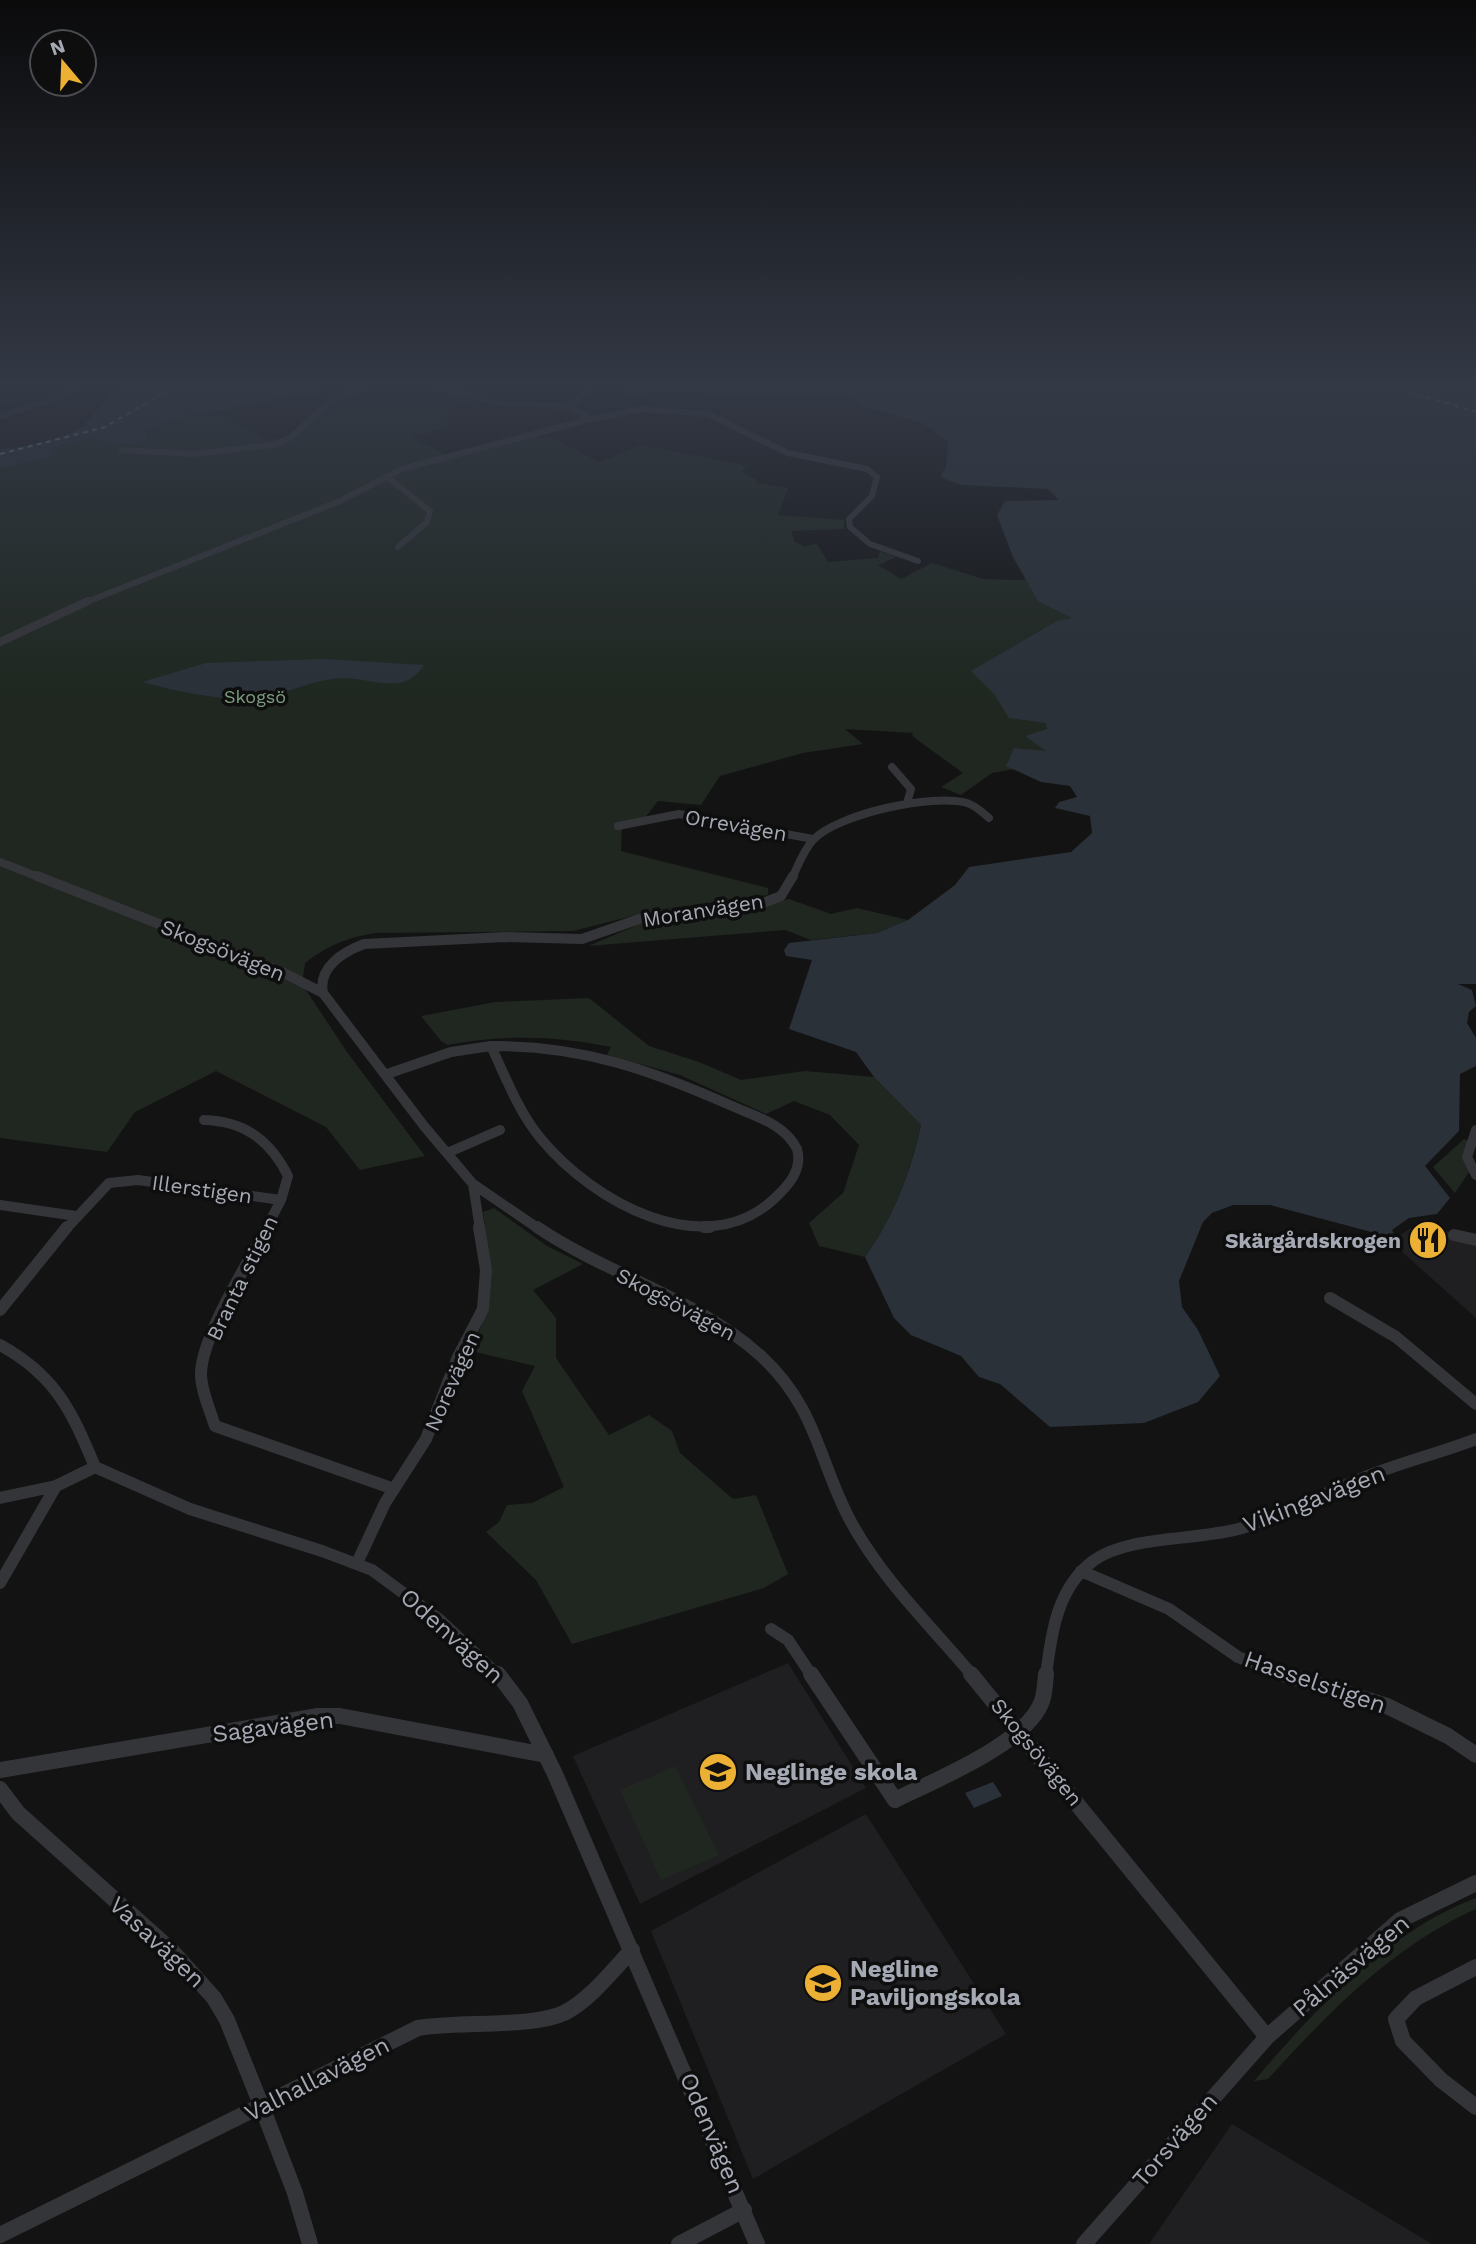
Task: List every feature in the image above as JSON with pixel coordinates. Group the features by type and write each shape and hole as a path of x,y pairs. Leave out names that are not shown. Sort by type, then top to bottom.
{"street":[{"path":"0,642 71,608 340,501 359,491"},
{"path":"398,547 427,522 430,511 405,491"},
{"path":"875,491 868,503 849,519 850,527 870,544 918,561"},
{"path":"892,767 911,789 907,803"},
{"path":"813,839 839,825 907,803 963,802 976,807 989,818"},
{"name":"Orrevägen","path":"618,826 679,814 813,839"},
{"name":"Moranvägen","path":"323,993 321,983 330,966 344,952 364,944 505,937 582,939 645,917 771,900 781,896 787,889 813,839"},
{"name":"Skogsövägen","path":"0,862 272,968 323,993 473,1184 550,1237 721,1325 762,1357 798,1399 811,1421 850,1520 869,1552 1018,1728 1267,2037"},
{"path":"387,1074 452,1050 491,1046 535,1047 606,1058 681,1083 777,1126 796,1147 799,1167 793,1178 767,1206 745,1220 709,1227 657,1220 605,1194 548,1147 527,1117 491,1046"},
{"name":"Branta stigen","path":"204,1120 235,1122 260,1135 277,1153 288,1175 281,1200 210,1339 202,1365 201,1377 215,1426 394,1489"},
{"path":"447,1153 499,1130"},
{"path":"1476,1130 1467,1157 1476,1175"},
{"name":"Illerstigen","path":"76,1216 109,1183 123,1180 281,1200"},
{"name":"Norevägen","path":"358,1563 394,1489 426,1439 458,1357 483,1309 486,1270 473,1184"},
{"path":"0,1205 76,1216"},
{"path":"0,1310 76,1216"},
{"path":"1454,1235 1476,1240"},
{"path":"1330,1298 1396,1337 1476,1404"},
{"path":"0,1345 28,1359 49,1379 70,1408 95,1467 57,1486 0,1498"},
{"name":"Vikingavägen","path":"771,1629 788,1640 895,1800 994,1751 1035,1715 1042,1702 1062,1595 1097,1556 1114,1549 1205,1537 1248,1526 1287,1513 1351,1483 1476,1439"},
{"name":"Odenvägen","path":"95,1467 160,1499 358,1563 403,1590 494,1669 526,1713 546,1755 757,2244"},
{"path":"0,1583 57,1486"},
{"name":"Hasselstigen","path":"1081,1571 1169,1609 1238,1657 1321,1688 1387,1706 1448,1736 1476,1755"},
{"name":"Sagavägen","path":"0,1770 318,1716 340,1716 546,1755"},
{"name":"Vasavägen","path":"0,1789 18,1813 58,1851 197,1976 227,2020 262,2107 310,2244"},
{"name":"Pålnäsvägen","path":"1267,2037 1400,1920 1476,1883"},
{"name":"Valhallavägen","path":"0,2235 418,2028 447,2023 546,2020 566,2012 632,1950"},
{"path":"1476,1967 1416,1998 1396,2019 1403,2041 1441,2080 1476,2107"},
{"name":"Torsvägen","path":"1084,2244 1267,2037"},
{"path":"679,2244 744,2210"}],"shaded area":[{"path":"1050,491 1476,491 1476,984 1458,984 1472,990 1476,1006 1469,1012 1467,1023 1476,1038 1476,1066 1460,1074 1459,1131 1425,1166 1450,1198 1437,1214 1409,1218 1392,1230 1394,1234 1390,1237 1270,1205 1233,1205 1212,1213 1203,1222 1179,1281 1182,1307 1198,1330 1220,1376 1198,1402 1144,1423 1050,1427 1000,1384 979,1377 961,1356 911,1335 894,1318 865,1257 900,1194 921,1125 874,1077 856,1052 789,1029 812,960 786,956 784,950 789,943 877,933 908,920 955,885 969,867 1071,852 1092,833 1090,816 1055,808 1059,802 1077,797 1070,786 1041,782 1006,766 1014,748 1046,751 1025,736 1047,729 1046,723 1009,718 994,694 971,671 1057,621 1072,618 1038,601 1013,557 997,515 1005,501 1059,500"},
{"path":"324,659 424,665 408,680 398,683 334,679 255,699 214,697 142,682 206,663"},
{"path":"1426,1219 1454,1235 1476,1240 1476,1318 1390,1241"},
{"name":"Neglinge skola","path":"788,1663 866,1788 640,1904 573,1756"},
{"path":"993,1782 1002,1796 974,1808 965,1793"},
{"name":"Negline Paviljongskola","path":"866,1814 1006,2034 753,2179 651,1931"},
{"path":"1232,2124 1432,2244 1149,2244"}],"green space":[{"name":"Skogsö","path":"0,491 787,491 778,515 844,520 844,529 791,531 795,542 804,546 817,544 828,562 878,558 880,551 896,557 878,565 901,579 932,563 984,579 1018,580 1203,556 1386,703 992,773 961,795 941,787 963,773 912,736 913,733 845,729 863,744 803,753 720,776 701,805 658,801 641,823 622,826 621,851 768,888 768,895 656,910 573,931 375,933 330,947 305,963 302,984 347,1052 425,1156 360,1170 326,1127 216,1071 135,1112 107,1152 0,1138"},
{"path":"789,899 831,914 857,908 908,920 877,933 811,940 785,930 588,946 647,921 754,908"},
{"path":"589,998 649,1046 699,1062 741,1080 805,1071 874,1077 921,1125 912,1160 893,1211 865,1257 819,1246 809,1223 843,1193 859,1145 830,1115 794,1101 766,1114 680,1075 607,1055 611,1047 570,1040 530,1038 489,1039 448,1045 441,1041 421,1016 495,1002"},
{"path":"1464,1139 1468,1141 1466,1165 1469,1172 1455,1193 1433,1167"},
{"path":"494,1208 547,1246 583,1264 533,1290 556,1318 556,1358 609,1435 649,1415 672,1431 680,1453 733,1499 756,1495 788,1574 764,1588 572,1644 536,1580 486,1532 499,1522 507,1505 532,1503 564,1487 522,1391 535,1366 471,1351 485,1314 490,1283 483,1212"},
{"path":"675,1766 719,1855 661,1880 620,1790"},
{"path":"1476,1898 1476,1909 1446,1924 1390,1962 1338,2006 1268,2079 1254,2081 1327,2001 1384,1951 1444,1912"}],"place":[{"name":"Skärgårdskrogen","path":"1428,1240"},
{"name":"Neglinge skola","path":"718,1772"},
{"name":"Negline Paviljongskola","path":"823,1983"}]}
